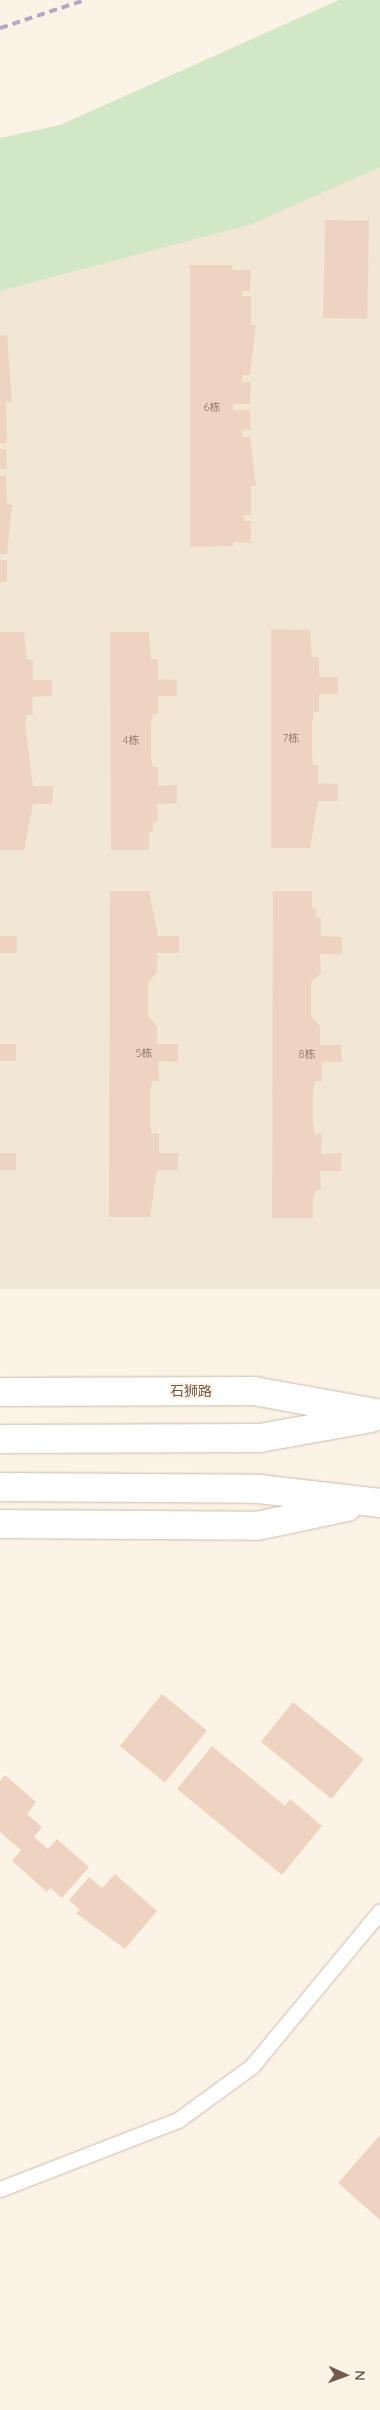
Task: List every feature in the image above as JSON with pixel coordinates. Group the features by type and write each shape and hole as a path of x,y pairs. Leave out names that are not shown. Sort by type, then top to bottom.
{"street":[{"name":"石狮路","path":"0,1392 254,1391 380,1415"},
{"name":"石狮路","path":"0,1439 260,1438 380,1415"},
{"path":"0,1487 260,1489 374,1503"},
{"path":"0,1524 257,1526 374,1503"}],"lane":[{"path":"0,2188 185,2115 252,2066 380,1911"}],"shaded area":[{"path":"0,150 380,150 380,1289 0,1289"}],"green space":[{"path":"339,0 380,0 380,167 252,224 0,291 0,138 60,125"}],"building":[{"path":"325,220 369,221 367,319 323,318"},
{"path":"190,265 233,265 232,270 251,270 250,291 242,291 242,296 251,296 251,325 256,325 250,375 243,375 242,382 251,382 250,404 233,404 233,410 250,410 251,430 242,430 242,437 250,437 256,486 251,486 251,515 244,515 244,521 251,521 251,543 233,542 233,546 190,547"},
{"path":"7,335 12,402 6,402 7,443 0,443 0,336"},
{"path":"0,449 6,449 7,469 0,469"},
{"path":"0,476 6,476 7,505 12,505 7,554 0,554"},
{"path":"0,560 7,560 7,582 0,582"},
{"path":"271,629 310,630 312,657 319,657 319,677 338,677 338,694 319,694 319,712 314,712 312,722 312,755 313,765 318,765 318,783 338,784 338,801 318,801 310,848 271,848"},
{"path":"0,632 24,632 27,659 33,660 33,680 52,680 52,696 32,697 33,715 27,715 25,724 33,786 53,786 52,804 33,804 24,850 0,850"},
{"path":"110,632 149,632 151,659 158,659 158,679 177,680 177,696 158,696 158,714 153,714 151,724 151,757 153,767 158,767 158,786 177,785 177,803 157,804 158,822 153,822 153,832 149,832 149,850 111,850"},
{"path":"110,891 149,891 158,936 179,936 179,953 157,953 157,972 148,983 148,1016 157,1026 157,1044 178,1044 178,1062 158,1061 159,1081 152,1081 150,1091 150,1123 152,1134 159,1133 159,1153 178,1153 178,1170 157,1170 150,1217 109,1217"},
{"path":"273,891 312,891 312,908 316,908 316,917 321,918 321,936 342,937 342,954 320,954 321,973 311,983 311,1016 320,1026 320,1045 341,1045 342,1062 322,1062 322,1082 315,1081 313,1091 313,1124 315,1134 322,1134 321,1154 341,1153 341,1171 320,1171 321,1190 316,1190 313,1200 313,1218 272,1218"},
{"path":"0,936 17,936 17,953 0,953"},
{"path":"0,1044 16,1044 16,1061 0,1061"},
{"path":"0,1153 16,1153 16,1170 0,1170"},
{"path":"162,1694 207,1731 165,1783 120,1746"},
{"path":"293,1702 364,1759 332,1799 261,1742"},
{"path":"212,1746 285,1806 290,1799 322,1826 282,1875 177,1789"},
{"path":"5,1775 36,1802 27,1814 42,1827 34,1837 48,1849 57,1839 89,1867 62,1898 50,1888 47,1892 12,1861 21,1850 0,1832 0,1781"},
{"path":"115,1874 157,1911 125,1949 76,1913 80,1910 69,1900 89,1877 102,1888"},
{"path":"380,2135 380,2220 338,2183"}],"railway":[{"path":"0,28 85,0"}]}
